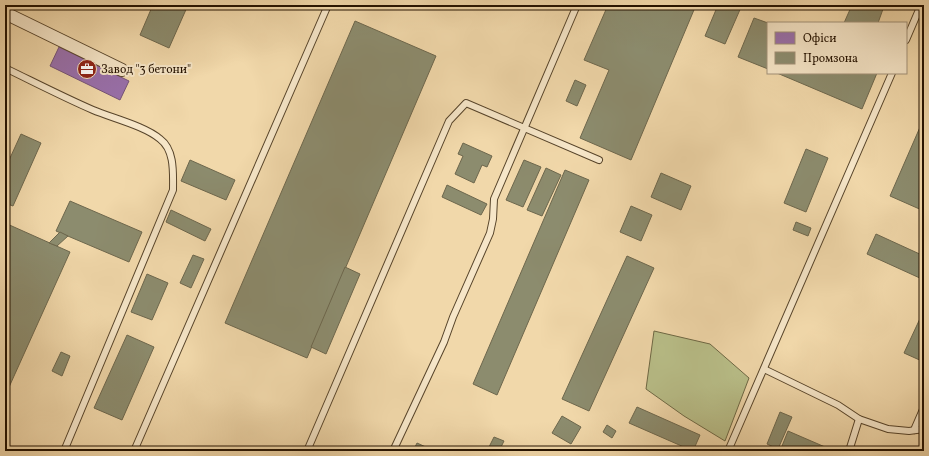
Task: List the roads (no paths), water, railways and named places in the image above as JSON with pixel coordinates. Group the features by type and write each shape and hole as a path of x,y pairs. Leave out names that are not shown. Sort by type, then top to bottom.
{"street":[{"path":"5,13 122,70"}],"lane":[{"path":"134,451 328,5"},
{"path":"393,451 444,342 453,317 490,233 493,218 494,199 577,5"},
{"path":"907,38 921,5"},
{"path":"5,68 92,110 137,127 160,139 166,146 172,161 174,173 173,190 64,451"},
{"path":"728,451 892,74"},
{"path":"307,451 449,121 466,103 599,160"},
{"path":"764,369 838,405 859,419 888,429 924,429"},
{"path":"914,430 924,407"},
{"path":"849,451 859,419"}],"place":[{"name":"Завод \"3 бетони\"","path":"87,69"}]}
